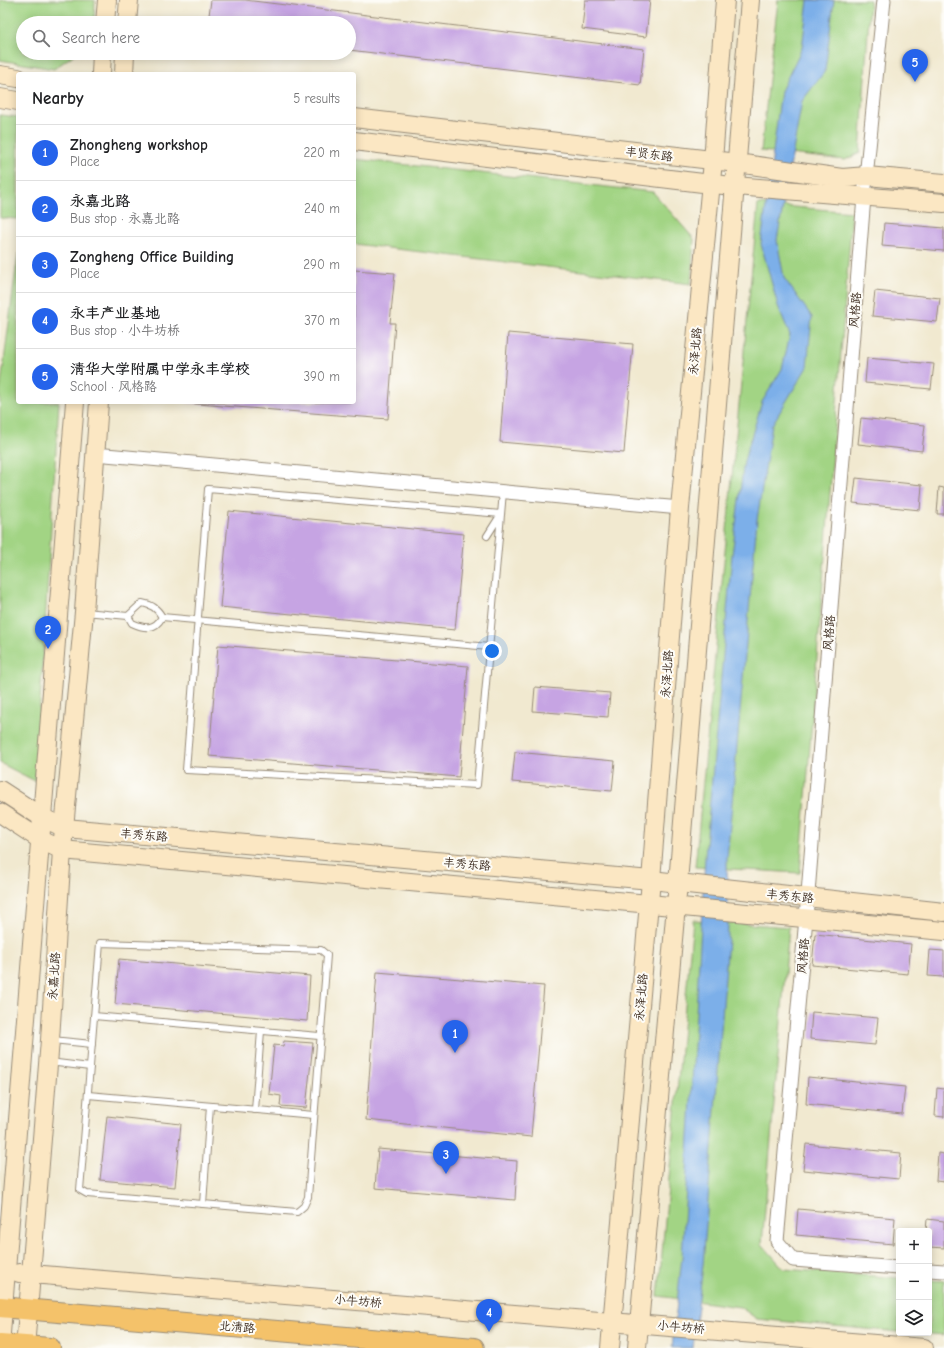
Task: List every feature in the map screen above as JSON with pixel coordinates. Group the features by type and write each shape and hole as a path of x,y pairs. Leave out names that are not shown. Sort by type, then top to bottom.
{"main road":[{"name":"北清路","path":"1,1307 474,1348"},
{"path":"0,1344 50,1348"}],"street":[{"path":"106,16 107,0"},
{"path":"128,16 129,0"},
{"name":"永泽北路","path":"610,1348 651,880 680,508 713,161 725,0"},
{"path":"637,1348 647,1324 676,906 738,163 750,0"},
{"name":"风格路","path":"884,0 864,197 808,898 777,1241 793,1260 896,1268"},
{"path":"101,72 102,60"},
{"path":"124,72 125,60"},
{"path":"0,75 16,78"},
{"path":"0,98 16,100"},
{"name":"丰贤东路","path":"356,118 738,163 841,186 864,197 944,203"},
{"name":"丰贤东路","path":"356,141 760,189 841,186 867,176 944,183"},
{"name":"永嘉北路","path":"0,1344 2,1271 43,818 75,404"},
{"name":"永嘉北路","path":"25,1347 50,1040 62,850 84,612 99,404"},
{"path":"95,454 680,508"},
{"name":"丰秀东路","path":"0,790 43,818 65,828 651,880 944,912"},
{"name":"丰秀东路","path":"0,813 41,840 62,850 944,931"},
{"path":"932,1270 944,1270"},
{"name":"小牛坊桥","path":"2,1271 924,1348"}],"lane":[{"path":"501,514 208,489 186,770 477,785 503,492"},
{"path":"487,536 501,514"},
{"path":"84,612 128,616 142,603 150,604 158,609 162,617"},
{"path":"128,616 132,623 148,628 158,625 162,617"},
{"path":"162,617 489,647"},
{"path":"100,943 321,950 327,955 319,1036 308,1197 304,1206 297,1212 87,1194 80,1190 100,943"},
{"path":"94,1016 319,1036"},
{"path":"255,1110 261,1031"},
{"path":"50,1040 92,1044"},
{"path":"48,1062 90,1067"},
{"path":"88,1095 314,1115"},
{"path":"203,1204 210,1106"}],"green space":[{"path":"0,0 95,0 94,16 16,16 16,60 66,60 54,69 0,60"},
{"path":"778,0 870,0 860,153 845,160 761,151"},
{"path":"0,115 16,117 16,219 0,218"},
{"path":"356,159 653,192 694,239 691,284 356,244"},
{"path":"758,204 852,212 800,873 695,867"},
{"path":"16,268 16,404 59,404 35,781 0,763 0,392"},
{"path":"693,920 789,927 762,1244 784,1269 896,1278 896,1332 757,1319 740,1307 658,1296"},
{"path":"932,1280 944,1281 944,1335 932,1334"}],"water":[{"path":"808,0 834,0 825,71 802,101 777,240 784,278 812,317 807,367 772,425 757,520 727,859 728,940 703,1265 693,1348 672,1348 682,1257 705,857 732,555 744,461 762,402 782,369 790,335 778,306 761,244 781,91 802,48"}],"building":[{"path":"211,0 245,0 644,49 640,85 356,51 356,16 209,16"},
{"path":"585,0 650,0 646,37 582,29"},
{"path":"884,223 944,228 944,251 882,246"},
{"path":"356,270 395,273 390,323 395,323 388,419 198,404 356,404"},
{"path":"875,291 940,298 937,322 872,316"},
{"path":"508,333 633,344 624,453 500,442"},
{"path":"867,358 934,364 931,389 865,383"},
{"path":"861,418 925,425 922,451 858,444"},
{"path":"856,478 922,485 920,510 853,503"},
{"path":"939,487 944,488 944,514 937,514"},
{"path":"229,511 464,534 455,630 220,607"},
{"path":"218,645 468,666 459,777 209,756"},
{"path":"535,687 610,693 608,717 533,711"},
{"path":"515,752 615,761 612,791 512,782"},
{"path":"815,934 911,944 908,974 812,965"},
{"path":"930,950 944,951 944,977 928,976"},
{"path":"119,959 310,976 307,1021 115,1004"},
{"path":"377,972 544,986 531,1137 366,1120"},
{"path":"812,1012 878,1018 875,1045 810,1039"},
{"path":"284,1041 313,1043 306,1108 280,1106 281,1096 269,1094 274,1045 283,1046"},
{"path":"808,1077 905,1087 902,1114 806,1104"},
{"path":"937,1088 944,1089 944,1117 935,1116"},
{"path":"107,1116 181,1124 175,1187 100,1180"},
{"path":"806,1144 901,1153 899,1179 803,1170"},
{"path":"378,1149 517,1161 515,1200 375,1188"},
{"path":"938,1153 944,1154 944,1182 936,1181"},
{"path":"798,1209 895,1218 893,1244 796,1235"},
{"path":"927,1219 944,1221 944,1248 932,1247 932,1228 926,1228"}],"place":[{"name":"清华大学附属中学永丰学校","path":"915,82"},
{"name":"永嘉北路","path":"48,649"},
{"name":"Zhongheng workshop","path":"455,1053"},
{"name":"Zongheng Office Building","path":"446,1174"},
{"name":"永丰产业基地","path":"489,1332"}]}
